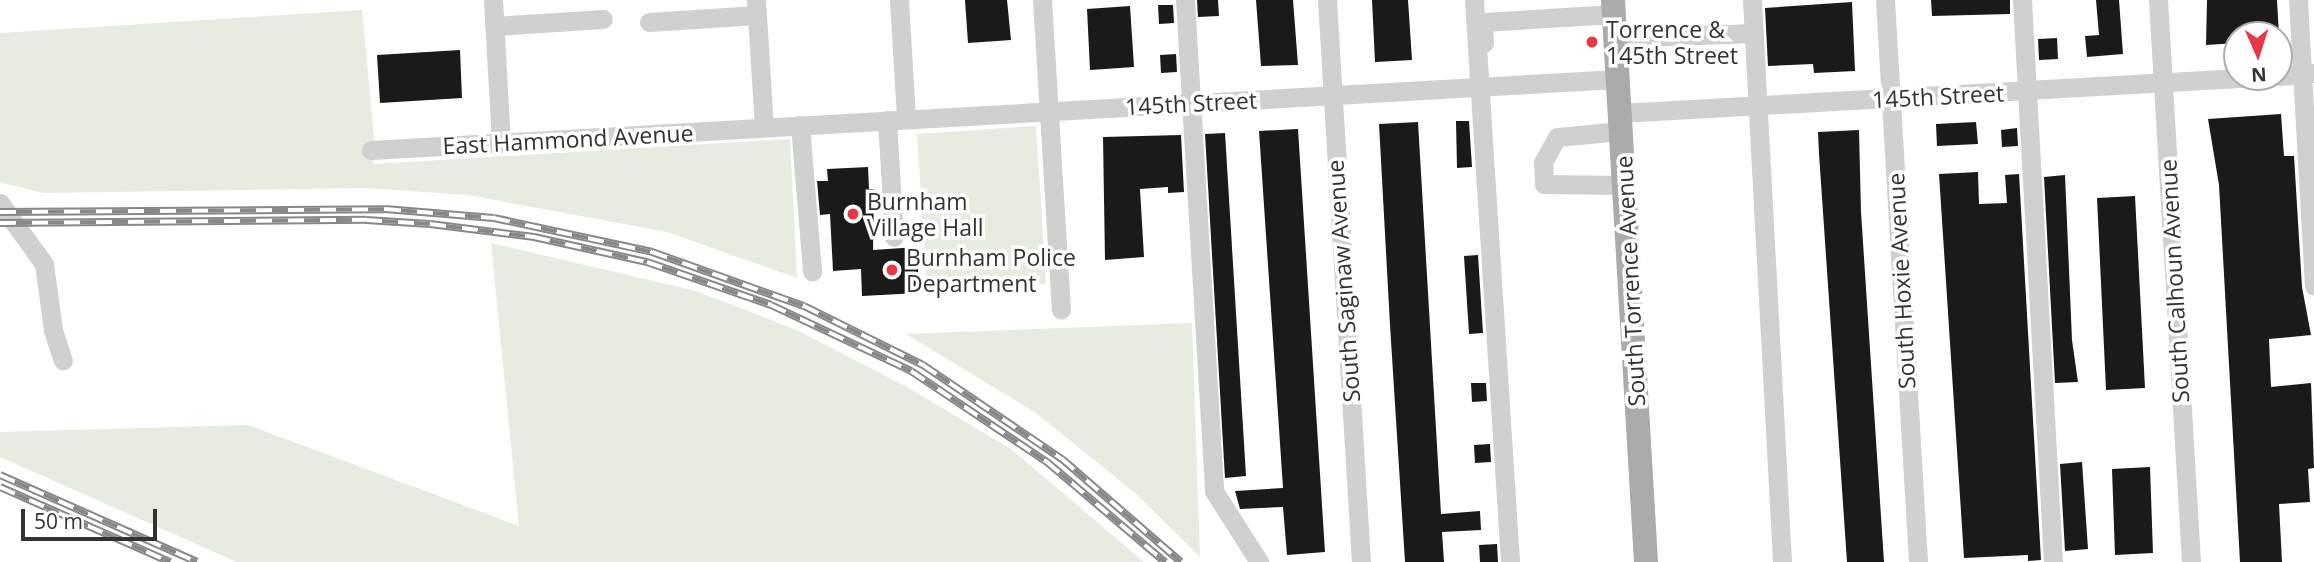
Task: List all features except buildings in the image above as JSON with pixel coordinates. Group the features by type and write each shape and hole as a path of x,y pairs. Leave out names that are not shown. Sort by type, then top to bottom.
{"main road":[{"name":"South Torrence Avenue","path":"1614,18 1646,562"}],"street":[{"path":"493,0 501,142"},
{"path":"894,236 899,0"},
{"path":"1042,0 1061,309"},
{"path":"1185,0 1214,491 1259,562"},
{"name":"South Saginaw Avenue","path":"1327,0 1361,562"},
{"path":"1474,0 1482,87 1510,562"},
{"path":"1482,0 1482,87"},
{"path":"1752,0 1782,562"},
{"name":"South Hoxie Avenue","path":"1885,0 1917,562"},
{"path":"2022,0 2053,562"},
{"name":"South Calhoun Avenue","path":"2158,0 2191,562"},
{"path":"2298,0 2308,74 2314,286"},
{"path":"649,22 757,8 764,127"},
{"path":"1483,22 1614,18 1754,33"},
{"path":"494,26 603,19"},
{"name":"145th Street","path":"764,127 1618,79"},
{"name":"145th Street","path":"1624,185 1544,184 1543,162 1556,137 1620,122 1758,106 2223,79"},
{"path":"800,125 812,272"},
{"name":"East Hammond Avenue","path":"371,150 764,127"},
{"path":"0,202 44,264 53,330 63,360"}],"shaded area":[{"path":"362,10 375,148 373,164 790,139 797,278 667,232 468,195 367,188 43,193 0,182 0,33"},
{"path":"1036,126 1046,284 927,291 917,134"},
{"path":"491,243 696,291 797,330 907,387 1011,449 1144,562 237,562 0,457 0,432 248,425 519,526"},
{"path":"1192,323 1200,557 1134,492 1036,413 906,334"}],"railway":[{"path":"0,212 385,209 494,218 652,252 804,306 923,365 1062,459 1181,562"},
{"path":"0,223 366,220 430,224 534,237 647,262 771,305 911,371 1047,462 1165,562"},
{"path":"0,475 197,562"},
{"path":"0,487 170,562"}],"place":[{"name":"Torrence & 145th Street","path":"1592,42"},
{"name":"Burnham Village Hall","path":"853,214"},
{"name":"Burnham Police Department","path":"892,270"}]}
